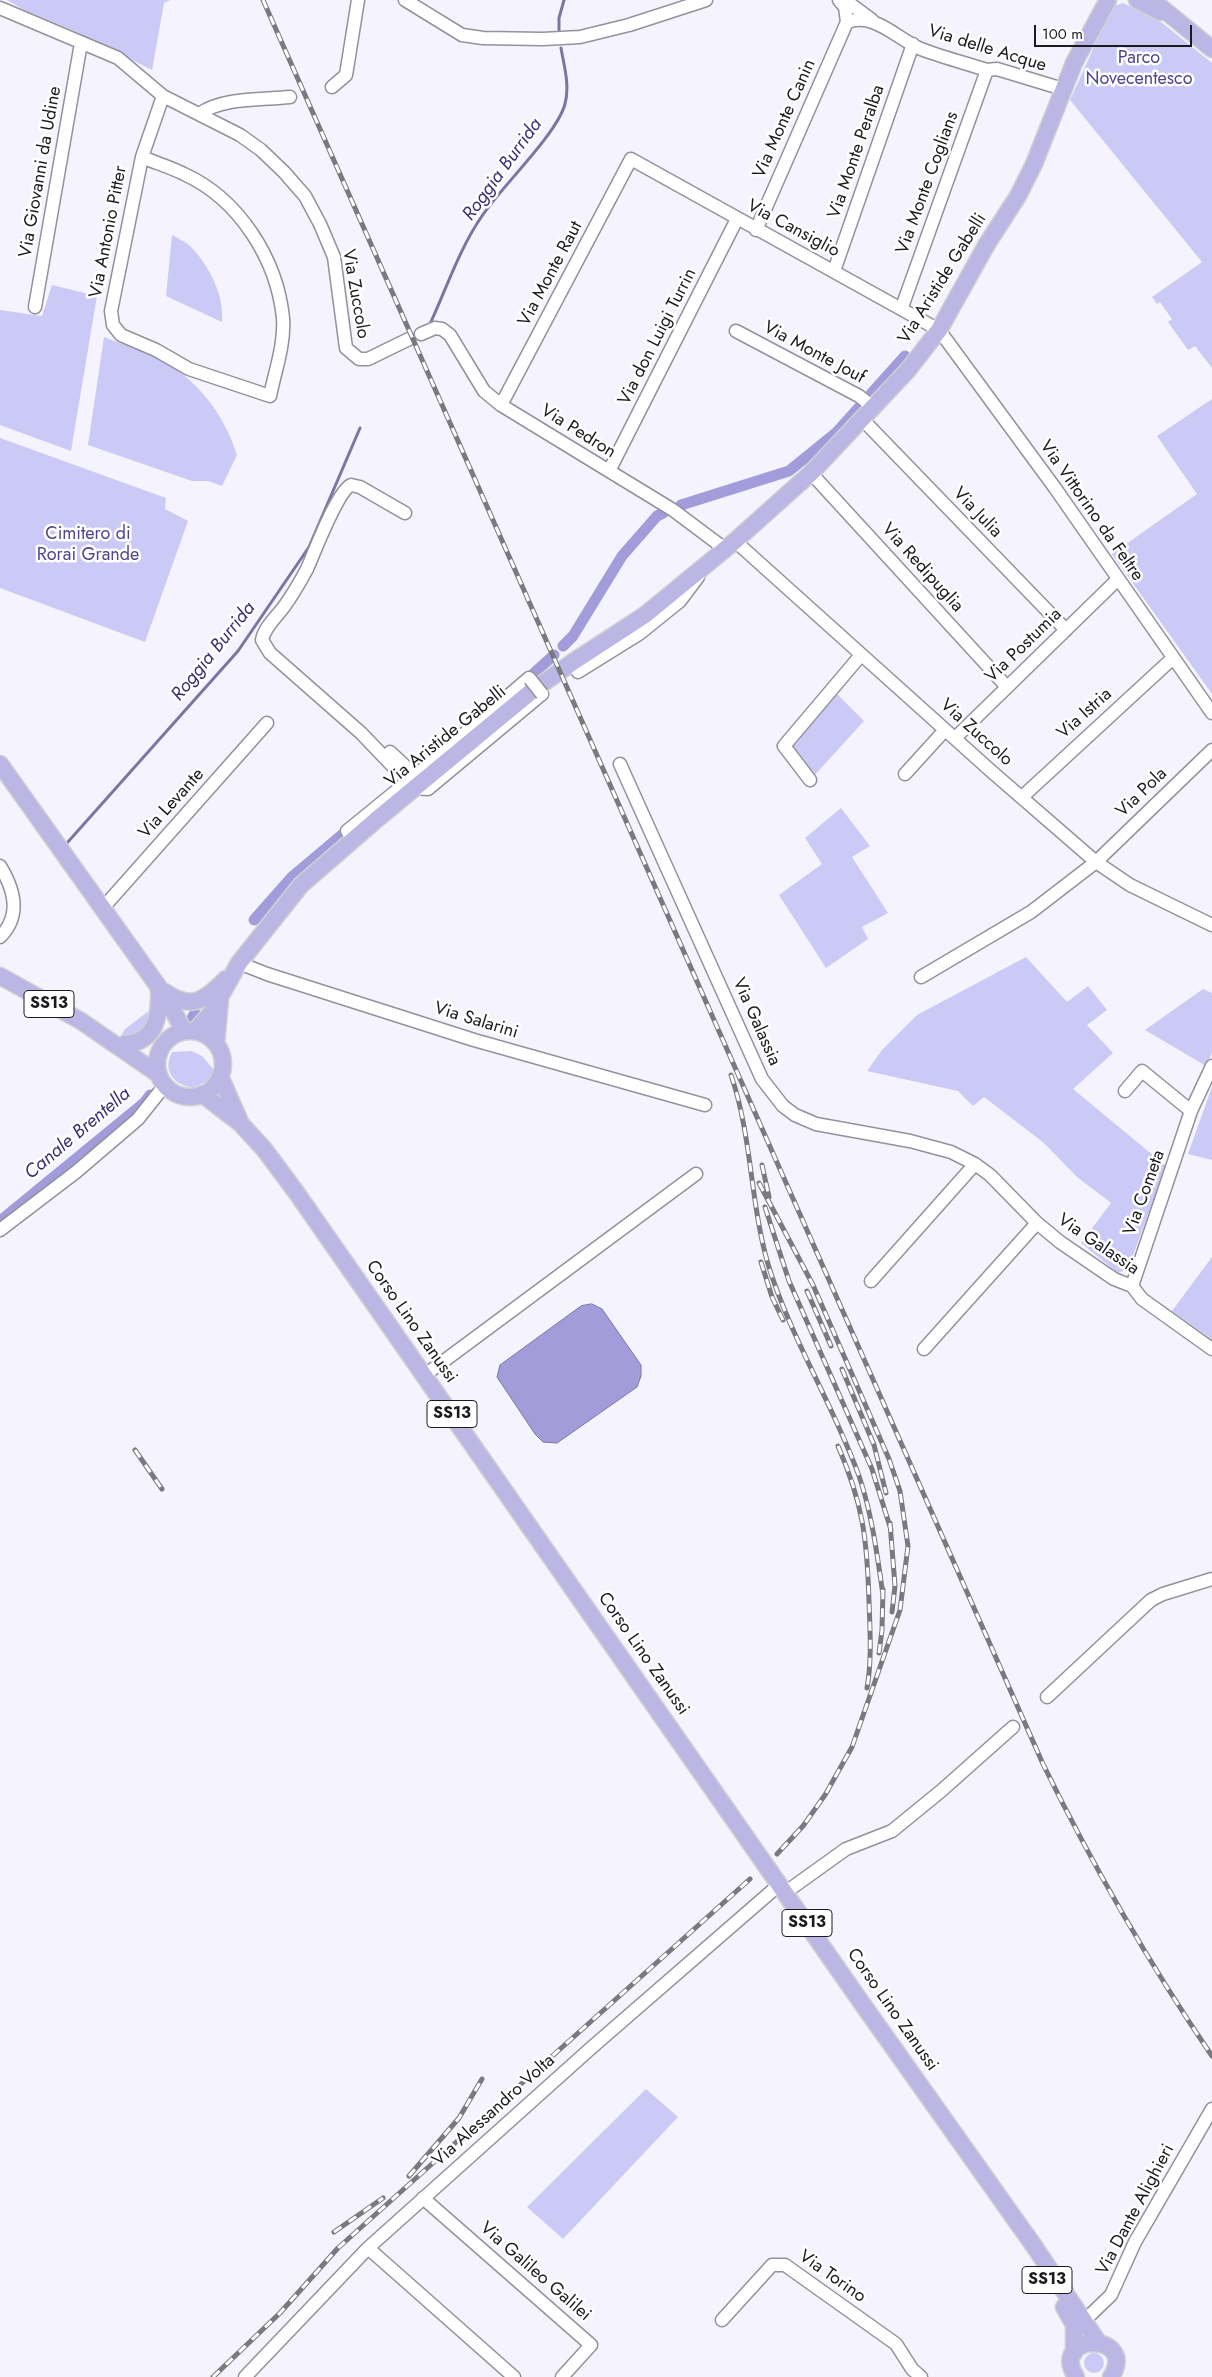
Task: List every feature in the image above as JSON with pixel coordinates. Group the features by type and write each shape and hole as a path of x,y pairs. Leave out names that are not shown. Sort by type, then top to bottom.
{"main road":[{"name":"Via Aristide Gabelli","path":"1074,63 1095,0"},
{"name":"Via Aristide Gabelli","path":"159,988 184,1003 202,1000 215,990 237,966 301,885 415,782 532,691 645,615 709,563 811,473 865,407 908,370 939,330 987,244 1018,196 1034,164 1062,89 1108,0"},
{"path":"1137,0 1178,20"},
{"path":"1152,0 1212,49"},
{"path":"0,764 189,1031"},
{"name":"Via Aristide Gabelli","path":"189,1031 211,1013 220,1000 237,966"},
{"name":"SS13","path":"0,976 97,1032"},
{"path":"159,988 167,1015 164,1043 157,1064 162,1079"},
{"path":"125,1044 140,1042 152,1029 159,1012 159,988"},
{"name":"Via Aristide Gabelli","path":"216,1044 220,1000"},
{"path":"189,1031 203,1033 216,1044 222,1060 220,1076 216,1084 202,1094 187,1096 179,1094 162,1079 97,1032 125,1044 164,1043 189,1031"},
{"name":"Corso Lino Zanussi","path":"220,1076 241,1124"},
{"name":"Corso Lino Zanussi","path":"202,1094 241,1124 296,1192 1034,2246 1098,2342 1109,2348 1118,2373"},
{"name":"Corso Lino Zanussi","path":"1007,2210 1026,2249 1071,2320 1076,2336 1071,2367"},
{"path":"1071,2367 1084,2344 1098,2342"}],"street":[{"path":"332,87 346,75 358,0"},
{"path":"405,0 462,35 483,38 580,38 629,25 706,0"},
{"path":"839,0 845,7 848,22"},
{"name":"Via delle Acque","path":"845,0 876,23 913,44 987,70 997,68 1062,89"},
{"path":"0,8 118,58 163,96 199,114 208,108 221,104 290,97"},
{"name":"Via delle Acque","path":"848,22 861,19 876,23"},
{"name":"Via Monte Canin","path":"756,230 848,22"},
{"name":"Via Giovanni da Udine","path":"35,307 81,43"},
{"name":"Via Monte Peralba","path":"834,271 913,44"},
{"name":"Via Monte Coglians","path":"902,307 987,70"},
{"name":"Via Antonio Pitter","path":"142,157 186,174 211,192 230,206 258,242 271,267 283,319 282,345 270,396 189,369 156,350 121,335 112,325 111,311 142,157 163,96"},
{"name":"Via Zuccolo","path":"199,114 240,135 261,150 305,196 320,224 334,257 346,348 360,359 368,359 433,328"},
{"name":"Via Cansiglio","path":"631,159 756,230 902,307 939,330"},
{"name":"Via Monte Raut","path":"501,405 631,159"},
{"name":"Via don Luigi Turrin","path":"609,471 737,219"},
{"name":"Via Pedron","path":"433,328 442,329 450,335 484,391 501,405 730,545"},
{"name":"Via Vittorino da Feltre","path":"939,330 1055,488 1117,580 1212,713"},
{"name":"Via Monte Jouf","path":"736,331 865,407"},
{"name":"Via Julia","path":"865,407 1066,630"},
{"name":"Via Redipuglia","path":"811,473 1007,687"},
{"path":"405,513 360,487 351,485 347,487 338,501 304,574 263,636 263,642 270,653 415,782 428,789 542,694 529,678 415,782"},
{"name":"Via Zuccolo","path":"730,545 861,655 1096,862 1130,884 1212,925"},
{"name":"Via Aristide Gabelli","path":"578,672 639,634 680,601 709,563"},
{"name":"Via Postumia","path":"905,774 1007,687 1117,580"},
{"path":"810,780 784,746 861,655"},
{"name":"Via Istria","path":"1022,796 1173,658"},
{"name":"Via Levante","path":"102,909 268,723"},
{"name":"Via Pola","path":"921,977 1031,912 1096,862 1212,750"},
{"name":"Via Galassia","path":"620,764 762,1079 772,1095 794,1115 816,1124 910,1141 951,1152 975,1164 990,1175 1037,1223 1078,1256 1114,1279 1132,1286 1142,1299 1212,1349"},
{"path":"0,866 11,883 15,902 12,918 0,937"},
{"name":"Via Salarini","path":"237,966 474,1040 705,1105"},
{"name":"Via Cometa","path":"1132,1286 1177,1159 1191,1111 1212,1066"},
{"path":"1125,1091 1142,1071 1191,1111"},
{"path":"0,1230 76,1172 138,1120 162,1079"},
{"path":"871,1282 975,1164"},
{"path":"424,1375 696,1174"},
{"name":"Via Galassia","path":"924,1350 1037,1223"},
{"path":"1047,1697 1151,1600 1163,1594 1212,1579"},
{"name":"Via Alessandro Volta","path":"245,2377 368,2248 590,2049 783,1888 846,1849 892,1830 941,1792 1014,1727"},
{"name":"Via Dante Alighieri","path":"1084,2320 1111,2295 1135,2242 1212,2109"},
{"name":"Via Galileo Galilei","path":"423,2198 591,2345 562,2377"},
{"path":"368,2248 514,2377"},
{"name":"Via Torino","path":"722,2320 772,2265 785,2265 896,2344 912,2369 921,2377"}],"green space":[{"path":"7,0 170,0 164,3 152,70 70,29 24,10"},
{"name":"Parco Novecentesco","path":"1123,3 1161,22 1212,63 1212,368 1195,346 1188,350 1168,322 1172,319 1160,302 1157,304 1152,297 1202,262 1070,100 1108,16 1114,6"},
{"path":"172,235 189,245 209,270 221,302 222,322 166,296"},
{"path":"52,285 97,296 71,451 0,425 0,310 42,316"},
{"path":"104,337 149,354 169,365 183,374 206,397 224,425 237,455 222,486 208,481 192,481 88,445"},
{"path":"1212,399 1212,694 1112,554 1197,494 1157,436"},
{"name":"Cimitero di Rorai Grande","path":"0,438 166,498 165,509 188,521 145,642 0,588"},
{"path":"835,692 864,721 813,777 788,746"},
{"path":"841,808 870,846 852,857 888,913 862,927 868,939 826,968 779,895 822,864 805,838"},
{"path":"1026,957 1067,1002 1088,986 1107,1010 1087,1025 1113,1053 1073,1089 1166,1166 1128,1269 1118,1273 1081,1243 1111,1203 1077,1177 1044,1143 984,1097 973,1106 958,1091 867,1071 882,1050 917,1015"},
{"path":"1203,989 1212,993 1212,1053 1206,1066 1145,1030"},
{"path":"154,1007 143,1033 129,1037 120,1037 125,1029"},
{"path":"192,1051 202,1056 214,1070 209,1080 193,1088 180,1084 175,1080 169,1071 168,1065 172,1052"},
{"path":"1212,1087 1212,1160 1188,1154"},
{"path":"1212,1257 1212,1339 1172,1311"},
{"path":"646,2089 678,2117 563,2239 527,2207"},
{"path":"1094,2353 1101,2356 1104,2363 1101,2370 1094,2373 1087,2370 1084,2363 1087,2356"}],"shaded area":[{"path":"592,1304 602,1309 641,1365 641,1376 637,1387 557,1443 543,1442 535,1434 497,1377 500,1365 581,1306"}],"waterway":[{"name":"Roggia Burrida","path":"559,30 559,18 564,0"},
{"name":"Roggia Burrida","path":"429,326 460,256 482,216 540,145 560,116 565,104 567,90 561,48"},
{"name":"Canale Brentella","path":"681,505 789,471 837,432 905,356"},
{"name":"Roggia Burrida","path":"67,843 238,651 309,547 360,428"},
{"name":"Canale Brentella","path":"563,646 573,636 622,556 657,516 663,513"},
{"name":"Canale Brentella","path":"534,673 554,655"},
{"name":"Canale Brentella","path":"254,920 292,877 343,834"},
{"name":"Canale Brentella","path":"191,1020 195,1013"},
{"name":"Canale Brentella","path":"0,1221 144,1103 150,1095"}],"railway":[{"path":"263,0 1043,1764 1122,1913 1188,2021 1212,2056"},
{"path":"731,1075 743,1122 762,1241 768,1264 788,1318 849,1449 864,1490 871,1520 883,1595"},
{"path":"762,1165 769,1197"},
{"path":"759,1183 813,1285 889,1459 900,1491 908,1546 900,1610 852,1747 825,1795 803,1826 777,1854"},
{"path":"765,1207 789,1281 872,1469 891,1530"},
{"path":"761,1262 772,1297 783,1320"},
{"path":"807,1291 831,1346"},
{"path":"842,1369 874,1445 886,1493"},
{"path":"838,1446 853,1486 865,1540 870,1634 870,1667 867,1688"},
{"path":"135,1450 162,1489"},
{"path":"890,1523 895,1586 892,1612"},
{"path":"879,1653 882,1630 883,1589"},
{"path":"213,2377 280,2313 338,2248 750,1879"},
{"path":"409,2176 459,2118 482,2079"},
{"path":"334,2232 383,2198"}]}
